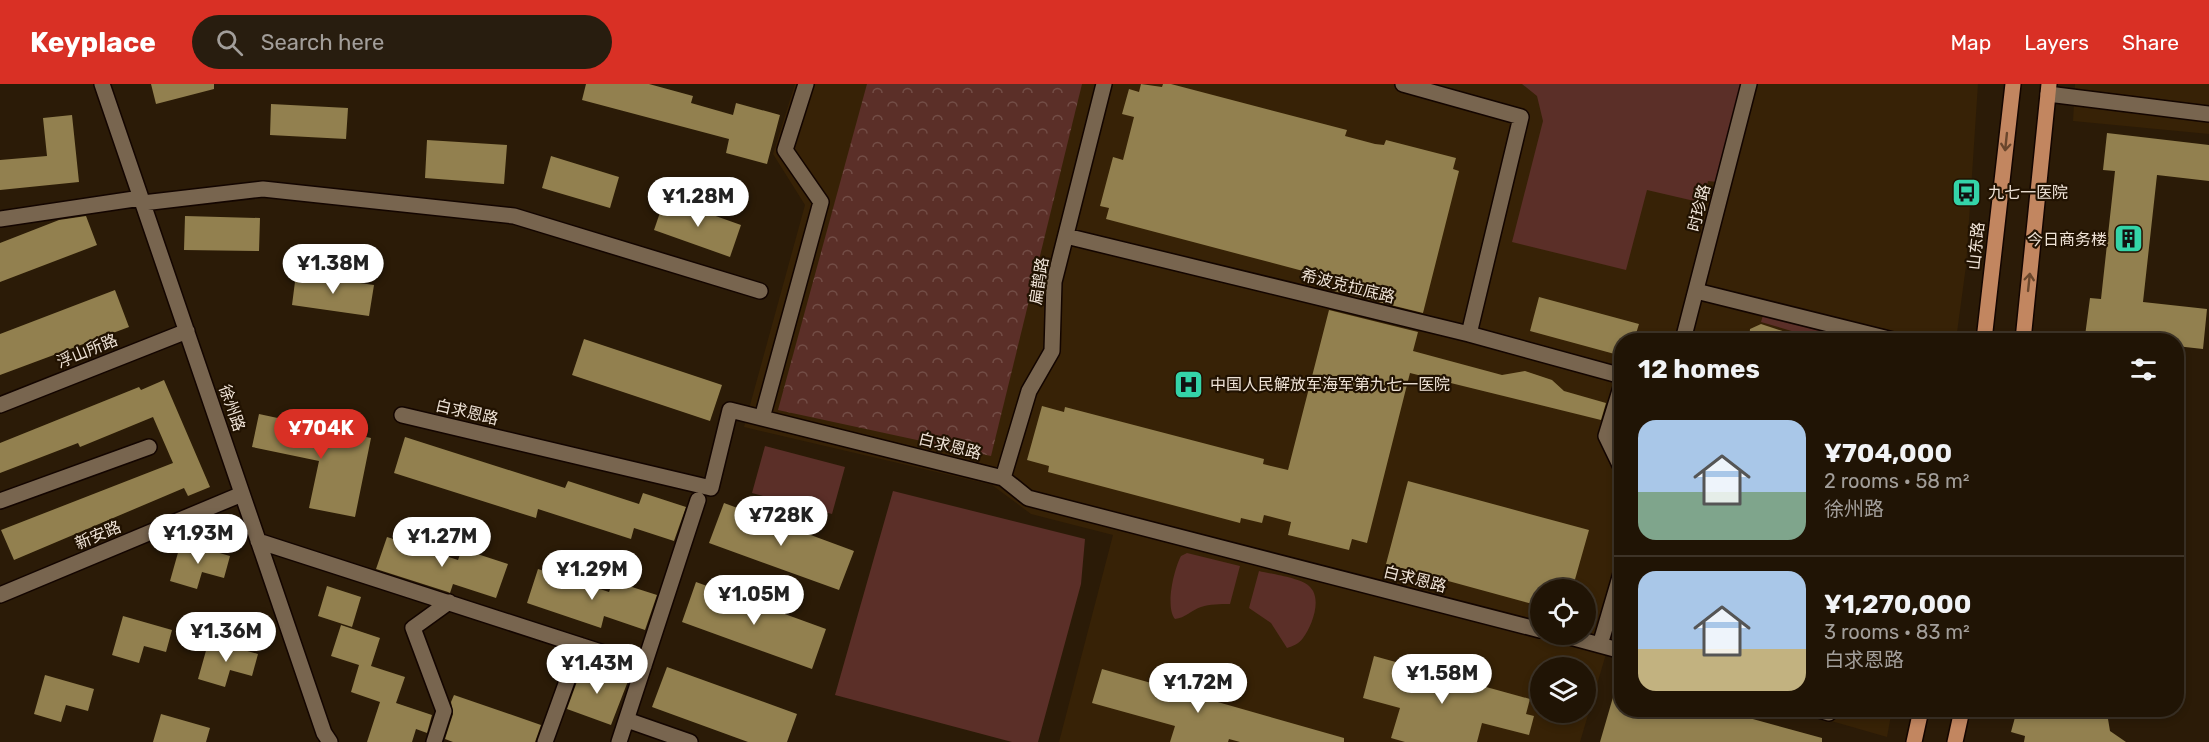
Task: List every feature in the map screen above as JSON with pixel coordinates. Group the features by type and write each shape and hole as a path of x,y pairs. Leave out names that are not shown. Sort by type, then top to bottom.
{"main road":[{"name":"山东路","path":"1985,333 2013,84"},
{"path":"2024,333 2048,89"},
{"path":"1914,742 1919,717"},
{"path":"1955,742 1960,717"}],"street":[{"name":"徐州路","path":"102,84 324,733 330,742"},
{"path":"762,418 821,202 785,150 806,84"},
{"name":"扁鹊路","path":"1003,477 1029,392 1053,351 1054,282 1104,84"},
{"path":"1403,84 1521,117 1469,334"},
{"name":"时珍路","path":"1685,333 1749,84"},
{"path":"2048,89 2209,114"},
{"path":"0,219 142,200 263,189 514,216 760,291"},
{"name":"希波克拉底路","path":"1066,236 1469,334 1614,374"},
{"path":"1696,291 1865,333"},
{"name":"浮山所路","path":"0,405 187,331"},
{"name":"白求恩路","path":"402,415 711,488 730,410 1003,477 1028,498 1530,627"},
{"path":"1614,410 1606,436 1614,452"},
{"path":"0,501 148,447"},
{"name":"新安路","path":"0,595 242,494"},
{"path":"619,742 698,500"},
{"path":"258,541 644,666"},
{"path":"1600,645 1614,597"},
{"path":"434,742 444,711 413,628 449,603"},
{"path":"1596,644 1614,649"},
{"path":"545,742 580,645"},
{"path":"627,720 690,742"}],"shaded area":[{"name":"中国人民解放军海军第九七一医院","path":"795,84 1978,84 1966,266 1957,333 1614,333 1614,657 1606,654 1596,688 1596,657 1530,657 1530,723 1586,723 1580,742 1059,742 1113,535 1031,514 992,485 744,427 805,205 773,154"},
{"path":"2075,84 2209,84 2209,134 2073,121"},
{"path":"1817,717 1891,717 1887,737"}],"green space":[{"path":"867,84 1082,84 991,456 778,410"},
{"path":"1522,84 1741,84 1717,182 1708,181 1703,203 1647,190 1626,270 1512,242 1543,121 1537,96"},
{"path":"1764,312 1848,333 1796,333 1761,322"},
{"path":"765,446 845,467 832,514 752,493"},
{"path":"893,491 1085,539 1081,584 1038,742 1012,742 835,695"},
{"path":"1187,553 1240,566 1230,604 1204,606 1175,619 1171,606 1173,578 1181,556"},
{"path":"1259,571 1300,581 1313,591 1316,605 1313,619 1303,638 1294,646 1287,648 1271,623 1249,608"}],"building":[{"path":"151,84 214,84 214,89 156,104"},
{"path":"586,84 649,84 693,96 691,103 733,115 736,103 780,115 767,164 726,153 729,139 582,100"},
{"path":"1141,84 1162,87 1163,84 1171,84 1347,130 1345,136 1375,144 1384,145 1386,140 1456,158 1453,169 1459,171 1423,313 1334,291 1337,280 1106,219 1109,208 1100,206 1113,157 1123,160 1134,117 1122,114 1129,89 1139,92"},
{"path":"271,104 348,108 346,139 270,135"},
{"path":"72,115 79,182 0,190 0,160 47,156 43,118"},
{"name":"今日商务楼","path":"2107,133 2209,145 2209,181 2157,175 2143,302 2207,309 2203,349 2184,347 2184,333 2085,333 2090,298 2101,299 2115,171 2103,170"},
{"path":"427,140 507,145 504,184 425,178"},
{"path":"551,156 619,177 610,208 542,188"},
{"path":"665,198 741,225 730,257 654,230"},
{"path":"86,216 97,245 0,282 0,243 59,220"},
{"path":"185,216 260,218 259,251 184,250"},
{"path":"296,274 374,285 369,316 292,305"},
{"path":"115,290 129,327 0,375 0,334"},
{"path":"1539,297 1639,324 1636,333 1614,333 1614,354 1530,331"},
{"path":"1329,310 1418,332 1413,351 1502,375 1525,371 1552,380 1564,391 1606,403 1601,420 1410,373 1367,543 1352,539 1349,550 1288,535 1291,522 1264,515 1262,523 1241,518 1240,523 1048,472 1049,466 1027,460 1042,406 1064,412 1065,407 1264,459 1263,464 1288,470"},
{"path":"1761,324 1789,333 1750,333 1750,329"},
{"path":"584,339 722,385 710,421 572,375"},
{"path":"164,380 210,487 188,496 184,488 14,560 1,530 173,463 153,417 80,447 78,443 0,473 0,443 139,387 141,390"},
{"path":"259,414 371,438 355,517 309,508 319,461 252,447"},
{"path":"405,437 565,488 568,481 639,504 643,493 686,507 674,541 634,528 631,539 538,509 536,518 394,473"},
{"path":"1408,481 1589,530 1575,579 1530,579 1530,603 1386,564"},
{"path":"724,503 854,551 839,590 709,543"},
{"path":"387,537 458,560 462,549 508,564 496,598 453,584 450,593 376,569"},
{"path":"181,542 230,556 224,578 202,572 197,589 170,581"},
{"path":"538,569 609,592 613,581 657,595 645,630 604,616 601,628 527,603"},
{"path":"696,582 826,629 812,669 682,622"},
{"path":"327,586 361,597 352,627 318,616"},
{"path":"123,616 172,630 166,652 144,646 139,663 112,655"},
{"path":"341,625 380,638 371,666 405,677 396,703 432,715 427,733 416,729 412,742 367,742 380,702 351,692 359,665 331,656"},
{"path":"209,640 258,654 252,676 230,670 225,687 198,679"},
{"path":"1374,656 1530,699 1526,714 1530,715 1530,723 1532,723 1529,735 1482,723 1477,742 1405,742 1391,738 1400,708 1363,698"},
{"path":"583,665 628,681 611,725 567,709"},
{"path":"667,667 797,714 787,742 748,742 652,707"},
{"path":"1102,669 1344,738 1344,742 1240,742 1229,739 1228,742 1170,742 1175,726 1092,703"},
{"path":"45,675 94,689 88,711 66,705 61,722 34,714"},
{"path":"1614,694 1614,717 1746,717 1822,738 1822,742 1600,742"},
{"path":"454,695 541,725 535,742 453,742 445,739 453,714 451,702"},
{"path":"161,714 210,728 206,742 153,742"},
{"path":"2015,717 2103,717 2108,719 2110,731 2126,742 2024,742 2025,736 2011,732"}],"place":[{"name":"九七一医院","path":"1967,192"},
{"name":"今日商务楼","path":"2128,239"},
{"name":"中国人民解放军海军第九七一医院","path":"1189,384"}]}
